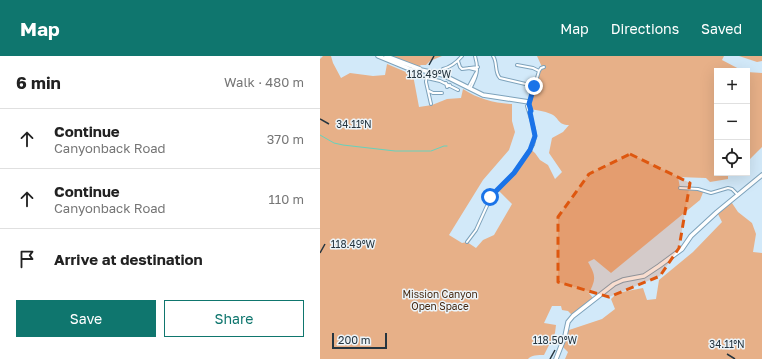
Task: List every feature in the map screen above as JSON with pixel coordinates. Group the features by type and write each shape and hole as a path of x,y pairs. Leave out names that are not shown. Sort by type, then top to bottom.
{"street":[{"path":"378,56 412,70 421,70"},
{"path":"386,56 421,70 443,75 489,96 529,106"},
{"path":"443,69 458,61 462,56"},
{"path":"469,88 478,67 475,56"},
{"path":"493,56 496,62 497,74 500,78 534,86"},
{"path":"458,61 461,68 478,67"},
{"path":"517,65 533,68 539,71"},
{"path":"467,242 476,230 490,197 514,173 530,150 535,136 529,106 539,71 544,67"},
{"path":"469,68 477,71"},
{"path":"429,72 429,77 427,78 426,82 431,104"},
{"path":"427,78 446,83 458,90"},
{"path":"429,92 442,93"},
{"path":"556,359 565,336 568,322 572,316 614,284 623,280 644,276 682,249 691,236 716,212 762,175"},
{"path":"680,188 698,189 712,193 728,188 733,190 738,195"}],"highlighted area":[{"path":"630,154 690,183 679,248 660,276 609,297 558,282 558,217 589,174"}],"green space":[{"name":"Mission Canyon Open Space","path":"323,56 331,56 341,78 350,73 373,76 385,75 387,64 413,75 419,107 432,105 447,99 461,98 463,89 486,100 512,104 512,121 515,132 509,150 483,180 449,235 462,243 467,242 476,248 483,240 494,235 512,204 497,189 514,171 529,148 540,160 548,165 555,179 562,172 549,153 552,138 563,132 569,125 560,123 551,114 529,109 529,104 539,71 542,67 537,56 724,56 722,60 737,68 714,68 714,176 728,176 728,179 710,182 706,178 678,177 680,188 704,190 700,200 611,273 594,259 588,262 594,274 594,281 589,293 593,300 573,316 568,311 562,310 561,306 552,306 544,323 556,325 555,333 544,355 533,356 528,359 320,359 320,59"},
{"path":"386,56 442,56 417,68"},
{"path":"739,56 762,56 762,61 757,62"},
{"path":"750,72 762,73 762,147 750,159"},
{"path":"730,200 738,212 752,223 756,234 753,252 762,253 762,359 565,359 568,352 561,345 566,331 602,319 615,309 611,299 617,293 643,288 647,300 656,299 659,280 693,252 722,222 717,212"}],"waterway":[{"path":"320,135 334,143 343,145 395,151 430,151"},
{"path":"431,151 447,146"}],"route":[{"path":"490,197 514,173 532,145 535,132 529,104 534,86"}]}
